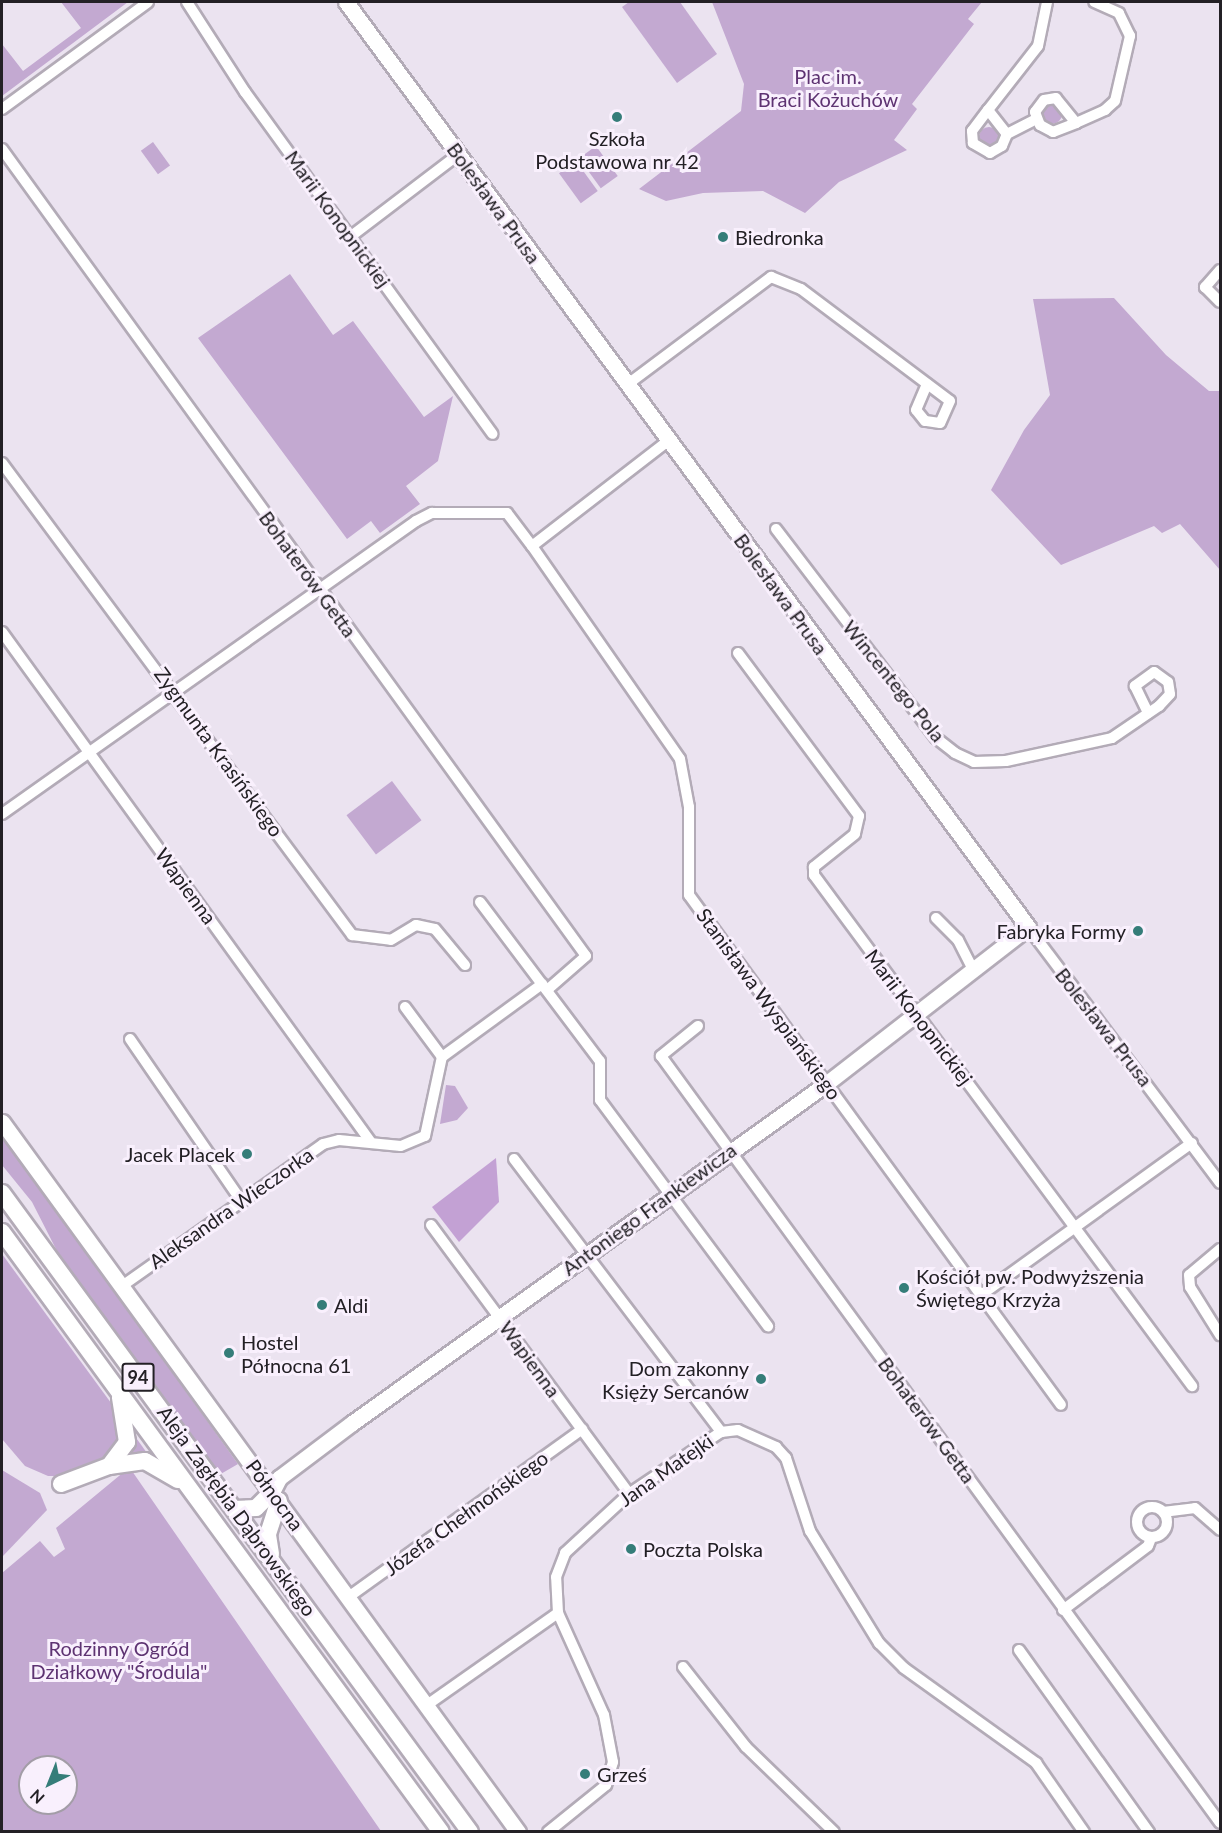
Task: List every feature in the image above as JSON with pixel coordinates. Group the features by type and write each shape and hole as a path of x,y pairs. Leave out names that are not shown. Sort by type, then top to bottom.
{"main road":[{"name":"Aleja Zagłębia Dąbrowskiego","path":"2,1193 274,1561 470,1832"},
{"name":"Aleja Zagłębia Dąbrowskiego","path":"2,1232 441,1832"},
{"path":"109,1466 127,1442 117,1389"},
{"path":"61,1484 109,1466 146,1461 189,1486"},
{"path":"235,1509 256,1508 276,1496"},
{"path":"274,1561 268,1534 276,1496"}],"street":[{"path":"2,109 148,2"},
{"name":"Marii Konopnickiej","path":"187,2 244,92 494,434"},
{"name":"Bolesława Prusa","path":"346,2 1028,927 1221,1183"},
{"path":"1047,2 1038,46 972,131 974,143 990,153 1002,146 1007,134 1036,119 1040,103 1056,98 1076,123"},
{"path":"1036,119 1053,132 1076,123 1115,101 1130,36 1119,13 1094,2"},
{"path":"988,110 1007,134"},
{"name":"Bohaterów Getta","path":"2,149 586,956 545,987"},
{"path":"350,237 459,154"},
{"path":"1221,270 1205,287 1221,302"},
{"path":"627,384 771,277 801,289 927,384"},
{"path":"532,546 669,440"},
{"name":"Zygmunta Krasińskiego","path":"2,463 175,691 352,935 391,940 416,925 435,929 465,965"},
{"name":"Stanisława Wyspiańskiego","path":"319,588 432,513 507,513 680,759 689,807 689,895 1061,1405"},
{"name":"Wincentego Pola","path":"776,529 936,738 955,753 974,762 1006,761 1089,744 1112,738 1148,713"},
{"path":"3,810 319,588"},
{"name":"Wapienna","path":"2,632 370,1141"},
{"name":"Marii Konopnickiej","path":"738,653 859,816 855,834 814,867 814,876 1192,1386"},
{"path":"480,902 600,1061 600,1100 768,1326"},
{"path":"936,918 958,940 972,968"},
{"name":"Antoniego Frankiewicza","path":"276,1496 292,1468 584,1256 669,1191 827,1083 972,968 1028,927"},
{"path":"405,1007 442,1057 545,987"},
{"name":"Bohaterów Getta","path":"698,1026 661,1056 1063,1610 1221,1823"},
{"path":"130,1039 240,1199"},
{"name":"Aleksandra Wieczorka","path":"122,1286 240,1199 323,1144 370,1141 401,1146 425,1136 442,1057"},
{"name":"Północna","path":"2,1122 350,1596 518,1832"},
{"path":"981,1295 1192,1143"},
{"path":"514,1159 640,1331 677,1368 721,1432"},
{"name":"Wapienna","path":"431,1225 629,1494"},
{"path":"1221,1249 1189,1275 1190,1287 1221,1335"},
{"name":"Józefa Chełmońskiego","path":"350,1596 582,1430"},
{"name":"Jana Matejki","path":"548,1832 606,1785 613,1762 604,1715 558,1613 556,1577 565,1553 629,1494 721,1432 738,1430 776,1447 786,1458 825,1559 873,1636 904,1668 1035,1763 1084,1832"},
{"path":"1151,1538 1140,1531 1137,1518 1152,1507 1163,1512 1195,1508 1221,1530"},
{"path":"1063,1610 1148,1546 1151,1538 1167,1525 1163,1512"},
{"path":"427,1705 558,1613"},
{"path":"1019,1650 1149,1832"},
{"path":"683,1667 746,1747 834,1832"}],"green space":[{"path":"61,2 128,2 2,96 2,44 23,71 81,28"},
{"path":"629,2 680,2 717,54 677,83 622,7"},
{"name":"Plac im. Braci Kożuchów","path":"712,2 982,2 968,19 974,24 912,104 917,109 894,140 907,150 839,182 805,213 763,191 703,193 666,201 639,189 741,111 744,84"},
{"path":"1048,104 1056,104 1062,110 1062,118 1056,124 1048,124 1042,118 1042,110"},
{"path":"985,127 993,127 999,133 999,141 993,147 985,147 979,141 979,133"},
{"path":"153,142 170,165 158,174 141,151"},
{"path":"596,146 618,176 601,188 579,158"},
{"path":"576,161 598,191 581,203 559,173"},
{"path":"290,274 333,335 353,321 424,417 453,396 438,461 406,486 420,504 380,533 371,521 347,539 198,338"},
{"path":"1114,298 1166,355 1209,391 1220,391 1220,570 1180,524 1162,533 1154,526 1061,565 991,490 1024,430 1050,395 1033,299"},
{"path":"392,781 421,820 376,854 346,815"},
{"path":"446,1085 455,1086 468,1108 457,1120 440,1124"},
{"path":"2,1138 238,1464 219,1475 127,1349 58,1253 32,1202 2,1165"},
{"path":"2,1254 114,1407 119,1441 102,1461 70,1476 48,1476 25,1466 2,1439"},
{"path":"134,1435 147,1453 147,1454 128,1453"},
{"path":"2,1470 40,1493 47,1510 2,1557"},
{"name":"Rodzinny Ogród Działkowy \"Środula\"","path":"125,1471 132,1471 381,1831 2,1832 2,1573 40,1541 54,1557 65,1549 56,1528"}],"shaded area":[{"path":"496,1158 499,1202 459,1242 432,1207"}],"place":[{"name":"Szkoła Podstawowa nr 42","path":"617,117"},
{"name":"Biedronka","path":"723,237"},
{"name":"Fabryka Formy","path":"1138,931"},
{"name":"Jacek Placek","path":"247,1154"},
{"name":"Kościół pw. Podwyższenia Świętego Krzyża","path":"904,1288"},
{"name":"Aldi","path":"322,1305"},
{"name":"Hostel Północna 61","path":"229,1353"},
{"name":"Dom zakonny Księży Sercanów","path":"761,1379"},
{"name":"Poczta Polska","path":"631,1549"},
{"name":"Grześ","path":"585,1774"}]}
